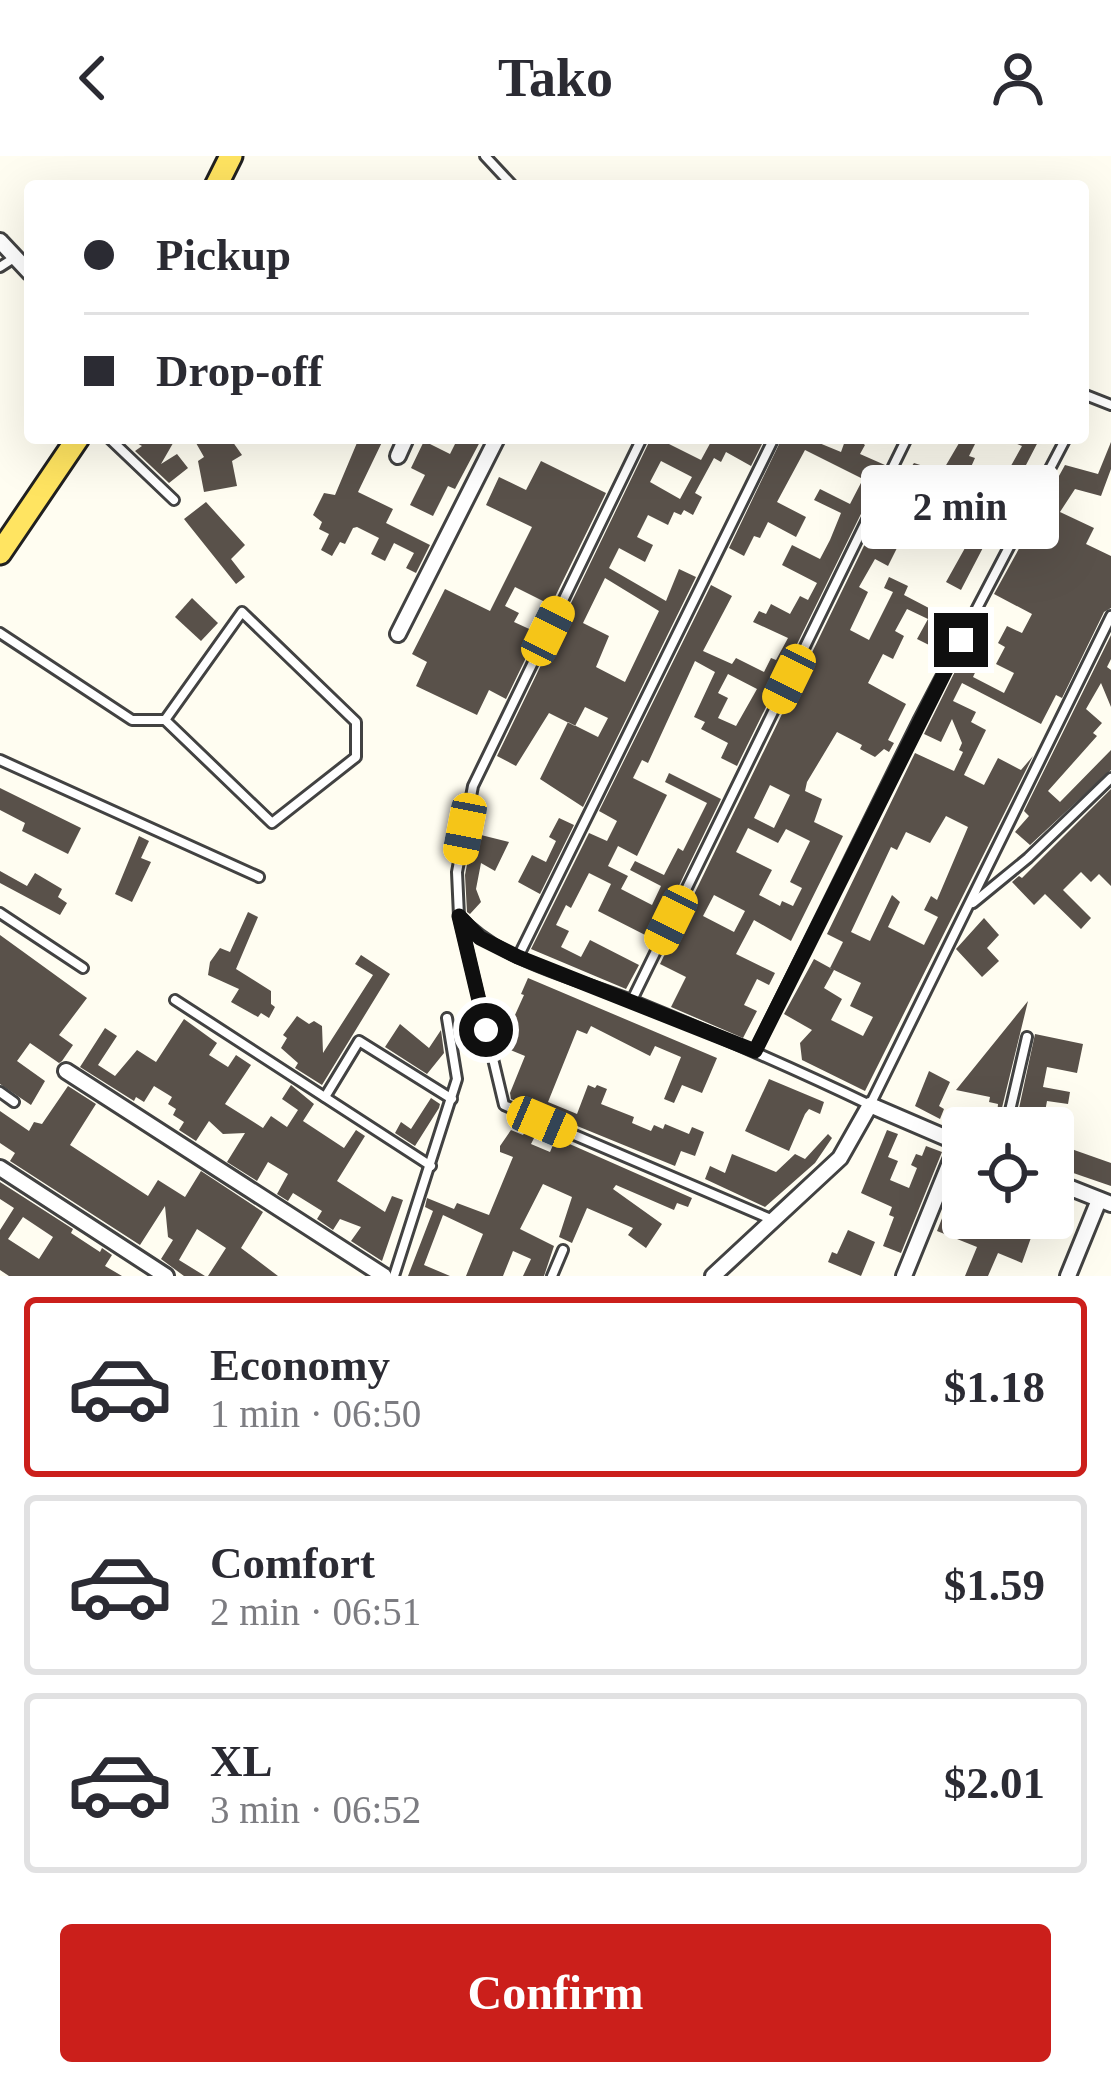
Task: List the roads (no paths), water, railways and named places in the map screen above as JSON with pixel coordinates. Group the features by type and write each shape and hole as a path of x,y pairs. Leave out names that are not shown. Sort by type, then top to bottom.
{"main road":[{"path":"4,538 74,444"}],"street":[{"path":"0,241 7,262"},
{"path":"398,455 403,444"},
{"path":"398,634 494,444"},
{"path":"66,1071 384,1276"},
{"path":"712,1276 840,1158 870,1106 942,1136"},
{"path":"1,1168 166,1276"},
{"path":"904,1276 942,1188"},
{"path":"1068,1276 1105,1202 1074,1189"}],"lane":[{"path":"485,156 507,180"},
{"path":"116,444 174,500"},
{"path":"639,444 473,786 457,872 459,916 504,1106 773,1220"},
{"path":"518,957 771,444"},
{"path":"632,1000 904,444"},
{"path":"755,1051 918,721 1063,444"},
{"path":"0,633 132,720 165,720 272,823 356,757 356,722 242,612 165,720"},
{"path":"459,916 480,938 518,957 755,1051 870,1106 1111,616"},
{"path":"0,760 259,877"},
{"path":"968,908 1111,778"},
{"path":"0,913 83,968"},
{"path":"176,1000 431,1166"},
{"path":"394,1276 457,1079 447,1018"},
{"path":"1011,1107 1028,1037"},
{"path":"325,1097 359,1041 452,1099"},
{"path":"0,1092 14,1102"},
{"path":"552,1276 562,1250"}]}
